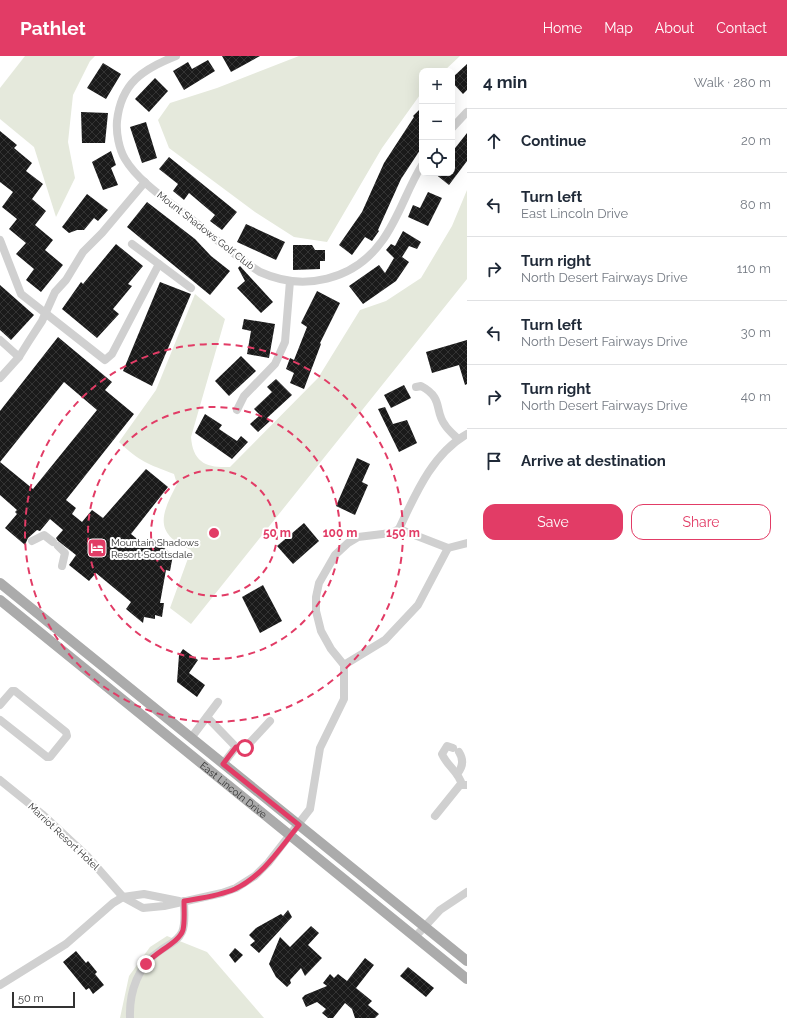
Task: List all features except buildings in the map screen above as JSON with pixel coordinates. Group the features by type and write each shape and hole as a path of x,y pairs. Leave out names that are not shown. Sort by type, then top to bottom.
{"main road":[{"name":"East Lincoln Drive","path":"0,583 467,961"},
{"path":"0,592 29,615 42,618"},
{"name":"East Lincoln Drive","path":"0,600 467,979"},
{"path":"159,730 168,719"}],"street":[{"name":"Mount Shadows Golf Club","path":"176,56 151,68 137,78 121,98 116,126 118,142 124,159 145,182 252,268 271,277 290,281 319,281 348,272 367,259 383,240 392,225 419,171"},
{"path":"455,125 467,112"},
{"path":"0,378 19,357 45,314 55,292 66,280 83,252 102,233 145,182"},
{"path":"0,240 21,294 105,360 112,354 159,264"},
{"path":"132,244 191,288"},
{"path":"237,410 244,396 275,364 285,342 290,281"},
{"path":"0,340 19,357"},
{"path":"416,387 421,386 433,395 438,403 444,425 458,439"},
{"path":"399,529 419,486 435,464 458,439 467,434"},
{"path":"448,548 418,605 385,640 344,665 331,649 321,631 316,611 316,597 319,583 335,555 348,543 358,537 391,532 399,529 448,548 467,543"},
{"path":"32,541 44,535 55,544 65,553 62,566"},
{"name":"Marriot Resort Hotel","path":"0,780 42,814 87,856 123,897 143,908 150,909 222,894 236,888 255,876 268,863 310,809 320,748 344,699 344,665"},
{"path":"0,705 12,691 15,691 66,732 67,736 50,757 48,757 0,720"},
{"path":"190,738 218,702"},
{"path":"207,717 236,747 245,748 270,721"},
{"path":"435,816 460,785 465,785 442,754 447,746 456,750 462,757 462,764 457,774"},
{"path":"223,764 236,747"},
{"path":"415,937 440,910 467,892"},
{"path":"0,985 66,944 113,903 123,897 144,894 184,901 184,923 182,934 174,942 151,957 142,969 133,991 130,1018"}],"shaded area":[{"path":"25,56 95,56 90,61 73,95 68,142 75,178 56,217 34,147 0,119 0,88"},
{"path":"299,56 460,56 447,68 419,68 419,96 382,148 327,242 294,237 255,212 169,148 158,120 170,103 217,88"},
{"path":"467,190 467,279 191,624 170,608 191,550 179,544 171,537 166,530 164,522 164,514 167,505 177,484 174,474 145,462 119,442 156,390 195,294 225,319 191,437 192,446 198,458 208,465 230,467 318,378 360,310 386,301 421,278 452,226"},
{"path":"167,936 207,952 264,1018 120,1018 129,976 150,947"}],"place":[{"name":"Mountain Shadows Resort Scottsdale","path":"97,548"}],"route":[{"path":"146,964 151,957 177,940 182,934 184,923 184,901 222,894 236,888 255,876 268,863 299,825 223,764 236,747 245,748"}]}
